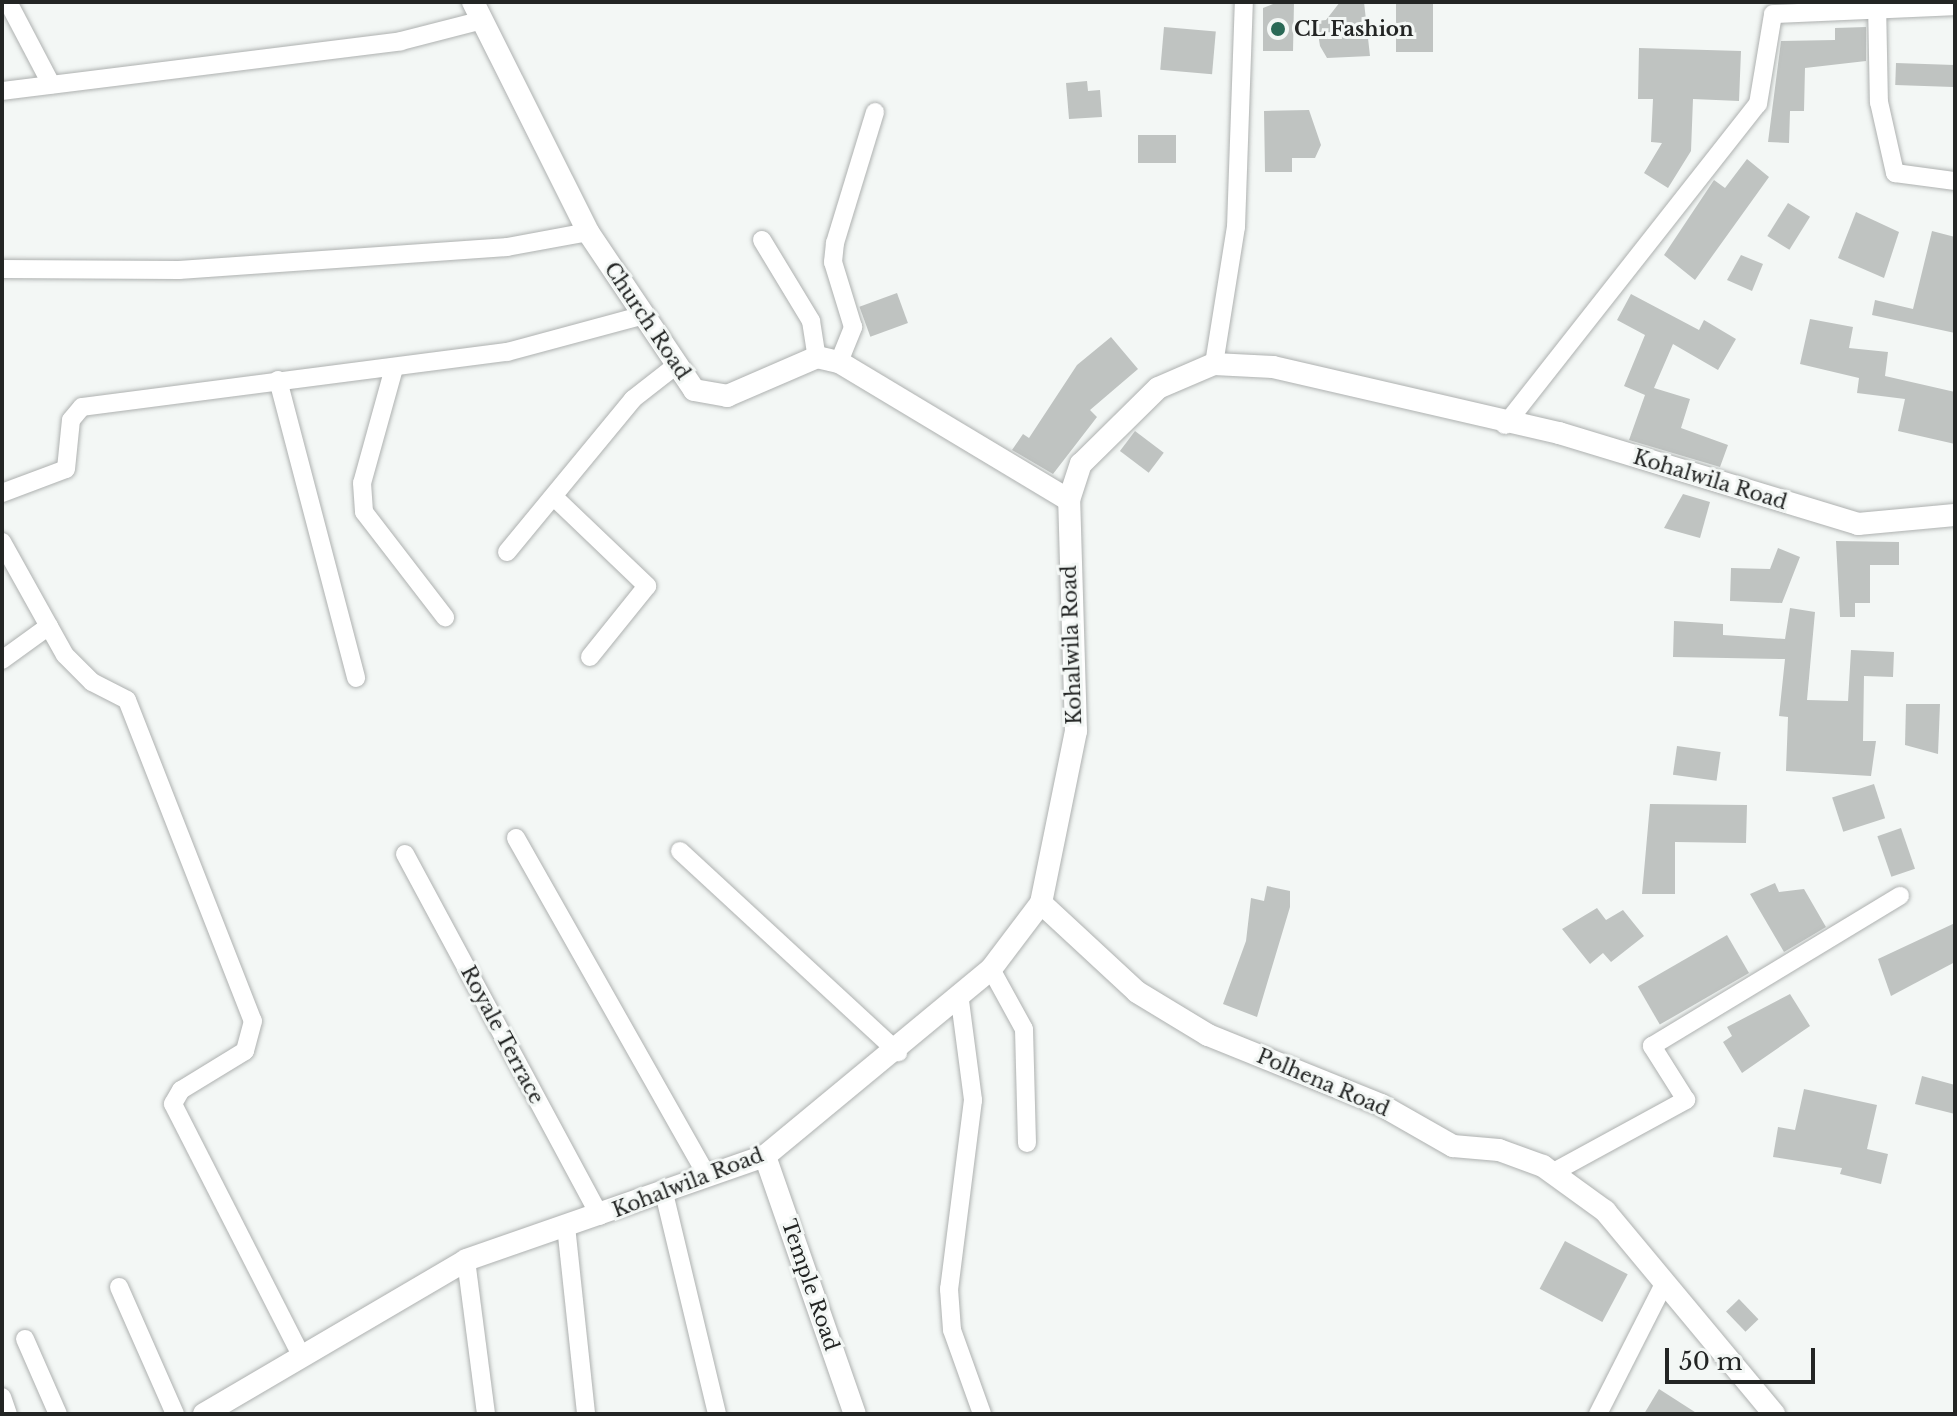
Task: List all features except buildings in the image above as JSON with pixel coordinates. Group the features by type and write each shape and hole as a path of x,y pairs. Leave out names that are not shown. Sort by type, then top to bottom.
{"street":[{"path":"8,2 51,84"},
{"path":"1214,364 1236,227 1244,2"},
{"path":"1877,5 1879,102 1895,173 1955,181"},
{"path":"1505,425 1758,104 1773,14 1877,5 1955,6"},
{"path":"2,91 401,41 476,11"},
{"name":"Church Road","path":"476,11 588,232 674,367 694,390 727,396 828,360"},
{"path":"828,360 853,327 833,262 835,243 875,112"},
{"path":"2,269 179,270 507,247 588,232"},
{"path":"762,240 811,321 828,360 1069,500"},
{"path":"2,493 66,469 71,420 82,407 507,352 640,316"},
{"name":"Kohalwila Road","path":"204,1414 466,1260 600,1216 706,1174 765,1156 960,1001 991,969 1041,903 1076,731 1069,500 1081,464 1158,388 1214,364 1273,367 1505,425 1559,433 1858,524 1955,515"},
{"path":"507,552 633,399 674,367"},
{"path":"394,368 362,483 364,512 445,617"},
{"path":"278,380 356,678"},
{"path":"554,497 647,586 590,657"},
{"path":"2,542 76,668 127,700 253,1021 245,1051 181,1090 173,1104 301,1355"},
{"path":"2,660 49,626"},
{"path":"516,838 706,1174"},
{"path":"680,851 898,1052"},
{"name":"Royale Terrace","path":"405,854 600,1216"},
{"path":"1552,1173 1686,1100 1652,1046 1900,896"},
{"name":"Polhena Road","path":"1041,903 1137,992 1208,1035 1381,1105 1453,1146 1499,1150 1552,1173 1605,1211 1774,1414"},
{"path":"991,969 1024,1029 1027,1143"},
{"path":"960,1001 973,1100 949,1289 952,1330 982,1414"},
{"name":"Temple Road","path":"765,1156 855,1414"},
{"path":"664,1193 717,1414"},
{"path":"566,1226 586,1414"},
{"path":"466,1260 486,1414"},
{"path":"1598,1414 1665,1282"},
{"path":"119,1287 175,1414"},
{"path":"25,1339 58,1414"},
{"path":"2,1397 8,1414"}],"place":[{"name":"CL Fashion","path":"1278,29"}]}
